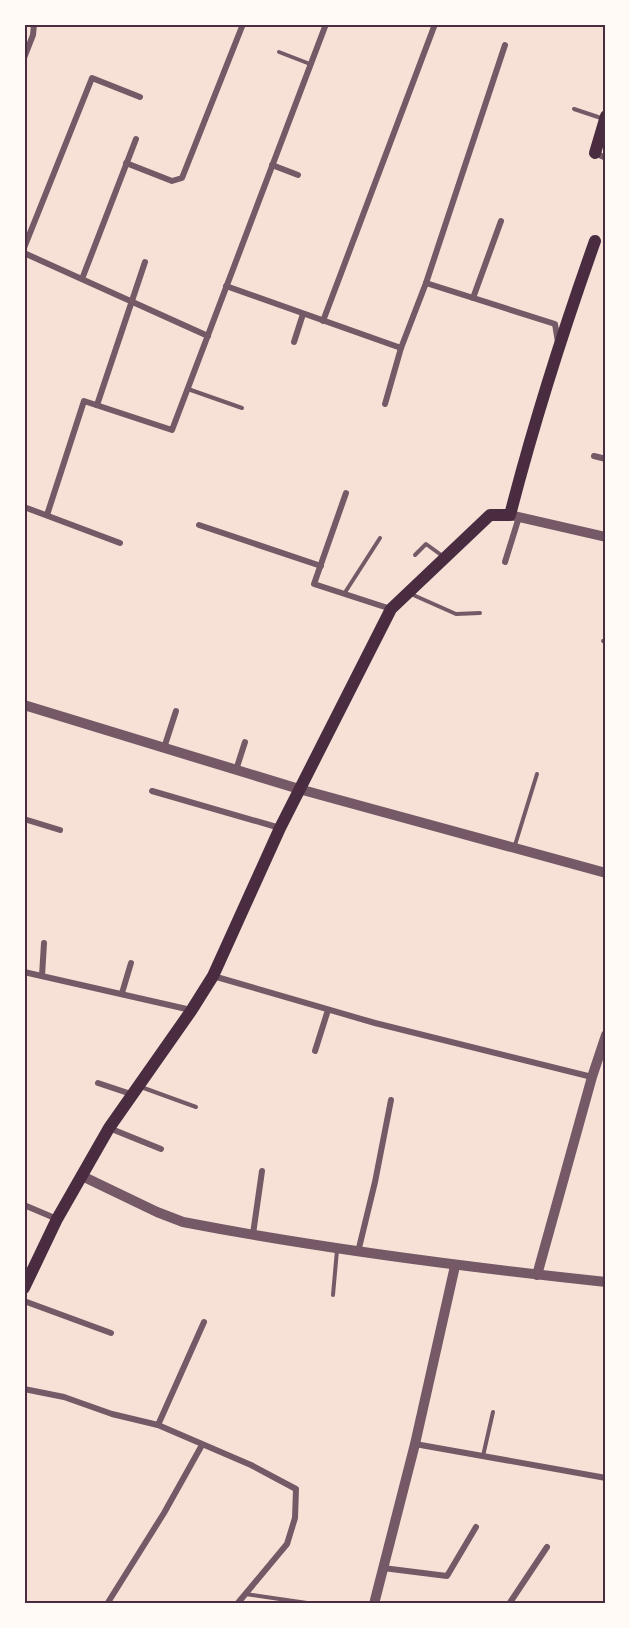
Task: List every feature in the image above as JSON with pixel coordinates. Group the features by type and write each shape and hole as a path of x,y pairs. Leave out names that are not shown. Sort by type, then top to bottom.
{"main road":[{"path":"600,155 605,117"},
{"path":"24,1288 57,1219 109,1128 213,976 280,828 391,609 490,514 515,516 529,442 558,346 595,241"}],"street":[{"path":"24,58 33,35 34,24"},
{"path":"126,163 172,181 182,178 243,24"},
{"path":"47,515 84,401 172,430 326,24"},
{"path":"323,321 435,24"},
{"path":"385,404 401,348 426,283 505,45"},
{"path":"24,248 92,78 140,97"},
{"path":"82,279 136,139"},
{"path":"272,165 298,175"},
{"path":"473,298 501,221"},
{"path":"24,253 208,336"},
{"path":"97,405 146,262"},
{"path":"426,283 555,324 558,346"},
{"path":"226,286 401,348"},
{"path":"294,342 303,314"},
{"path":"594,456 606,459"},
{"path":"346,493 314,584 391,609"},
{"path":"24,507 120,543"},
{"path":"505,562 515,516 606,537"},
{"path":"199,525 321,566"},
{"path":"24,705 299,789 606,873"},
{"path":"164,748 176,711"},
{"path":"236,770 245,742"},
{"path":"152,791 280,828"},
{"path":"24,819 60,830"},
{"path":"42,976 44,943"},
{"path":"122,993 131,963"},
{"path":"24,972 122,993 191,1011"},
{"path":"213,976 375,1023 592,1077"},
{"path":"315,1051 328,1010"},
{"path":"537,1275 592,1077 606,1035"},
{"path":"98,1083 134,1090"},
{"path":"358,1252 391,1100"},
{"path":"109,1128 160,1149"},
{"path":"253,1234 262,1171"},
{"path":"82,1176 183,1222 338,1249 455,1266 606,1282"},
{"path":"24,1204 57,1219"},
{"path":"374,1604 415,1444 455,1266"},
{"path":"24,1300 111,1333"},
{"path":"158,1425 204,1322"},
{"path":"24,1389 64,1397 112,1414 158,1425 251,1465 296,1489 295,1518 287,1544 237,1604"},
{"path":"415,1444 606,1478"},
{"path":"107,1604 164,1513 202,1445"},
{"path":"383,1568 447,1576 476,1527"},
{"path":"509,1604 547,1547"}],"lane":[{"path":"279,52 311,64"},
{"path":"574,109 605,117"},
{"path":"188,390 242,408"},
{"path":"344,594 380,538"},
{"path":"415,555 426,544 445,558"},
{"path":"408,593 456,614 480,613"},
{"path":"514,848 537,774"},
{"path":"134,1090 196,1107"},
{"path":"333,1295 338,1249"},
{"path":"483,1456 493,1412"},
{"path":"245,1594 314,1604"}]}
